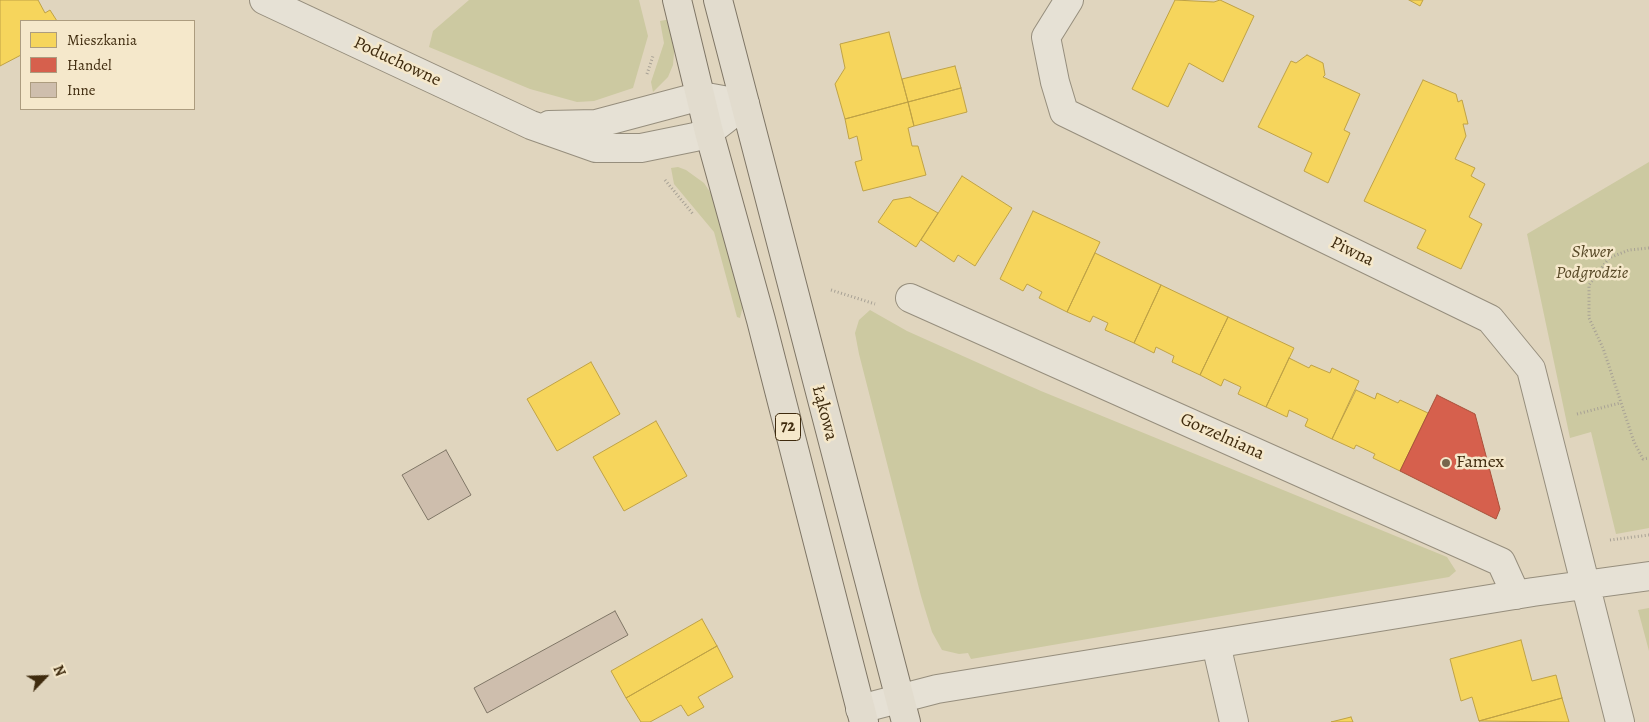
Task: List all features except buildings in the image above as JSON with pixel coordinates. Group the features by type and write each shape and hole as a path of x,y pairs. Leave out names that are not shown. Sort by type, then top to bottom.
{"main road":[{"name":"72","path":"677,0 709,132 763,330 862,716"},
{"name":"Łąkowa","path":"718,0 821,404 903,710"}],"street":[{"name":"Poduchowne","path":"264,0 531,125 596,148 641,148 709,132"},
{"name":"Piwna","path":"1069,0 1046,37 1055,82 1064,112 1490,319 1531,369 1620,722"},
{"name":"Poduchowne","path":"531,125 596,124 700,96 745,104"},
{"path":"709,132 745,104"},
{"name":"Gorzelniana","path":"910,298 1501,562 1516,595"},
{"path":"862,716 903,710 937,689 1516,595 1649,576"},
{"path":"1216,644 1234,722"}],"path":[{"path":"1649,248 1629,250 1608,258 1589,285 1589,318 1603,348 1620,403 1638,450 1643,459 1649,458"},
{"path":"823,288 886,307 910,298"},
{"path":"1545,421 1620,403"}],"green space":[{"path":"469,0 639,0 648,36 633,88 594,101 577,102 530,89 429,47 433,31"},
{"path":"671,19 675,41 673,65 668,77 653,92 651,82 664,43 660,21"},
{"name":"Skwer Podgrodzie","path":"1649,162 1649,528 1616,534 1591,432 1570,438 1527,234"},
{"path":"678,167 686,170 704,183 714,198 743,306 740,318 737,317 714,232 674,184 671,168"},
{"path":"870,310 907,331 1041,391 1447,557 1456,571 1449,577 971,659 968,653 959,654 942,650 932,632 921,596 859,354 855,333 859,320"},
{"path":"1649,608 1649,651 1638,610"}],"place":[{"name":"Famex","path":"1446,463"}]}
